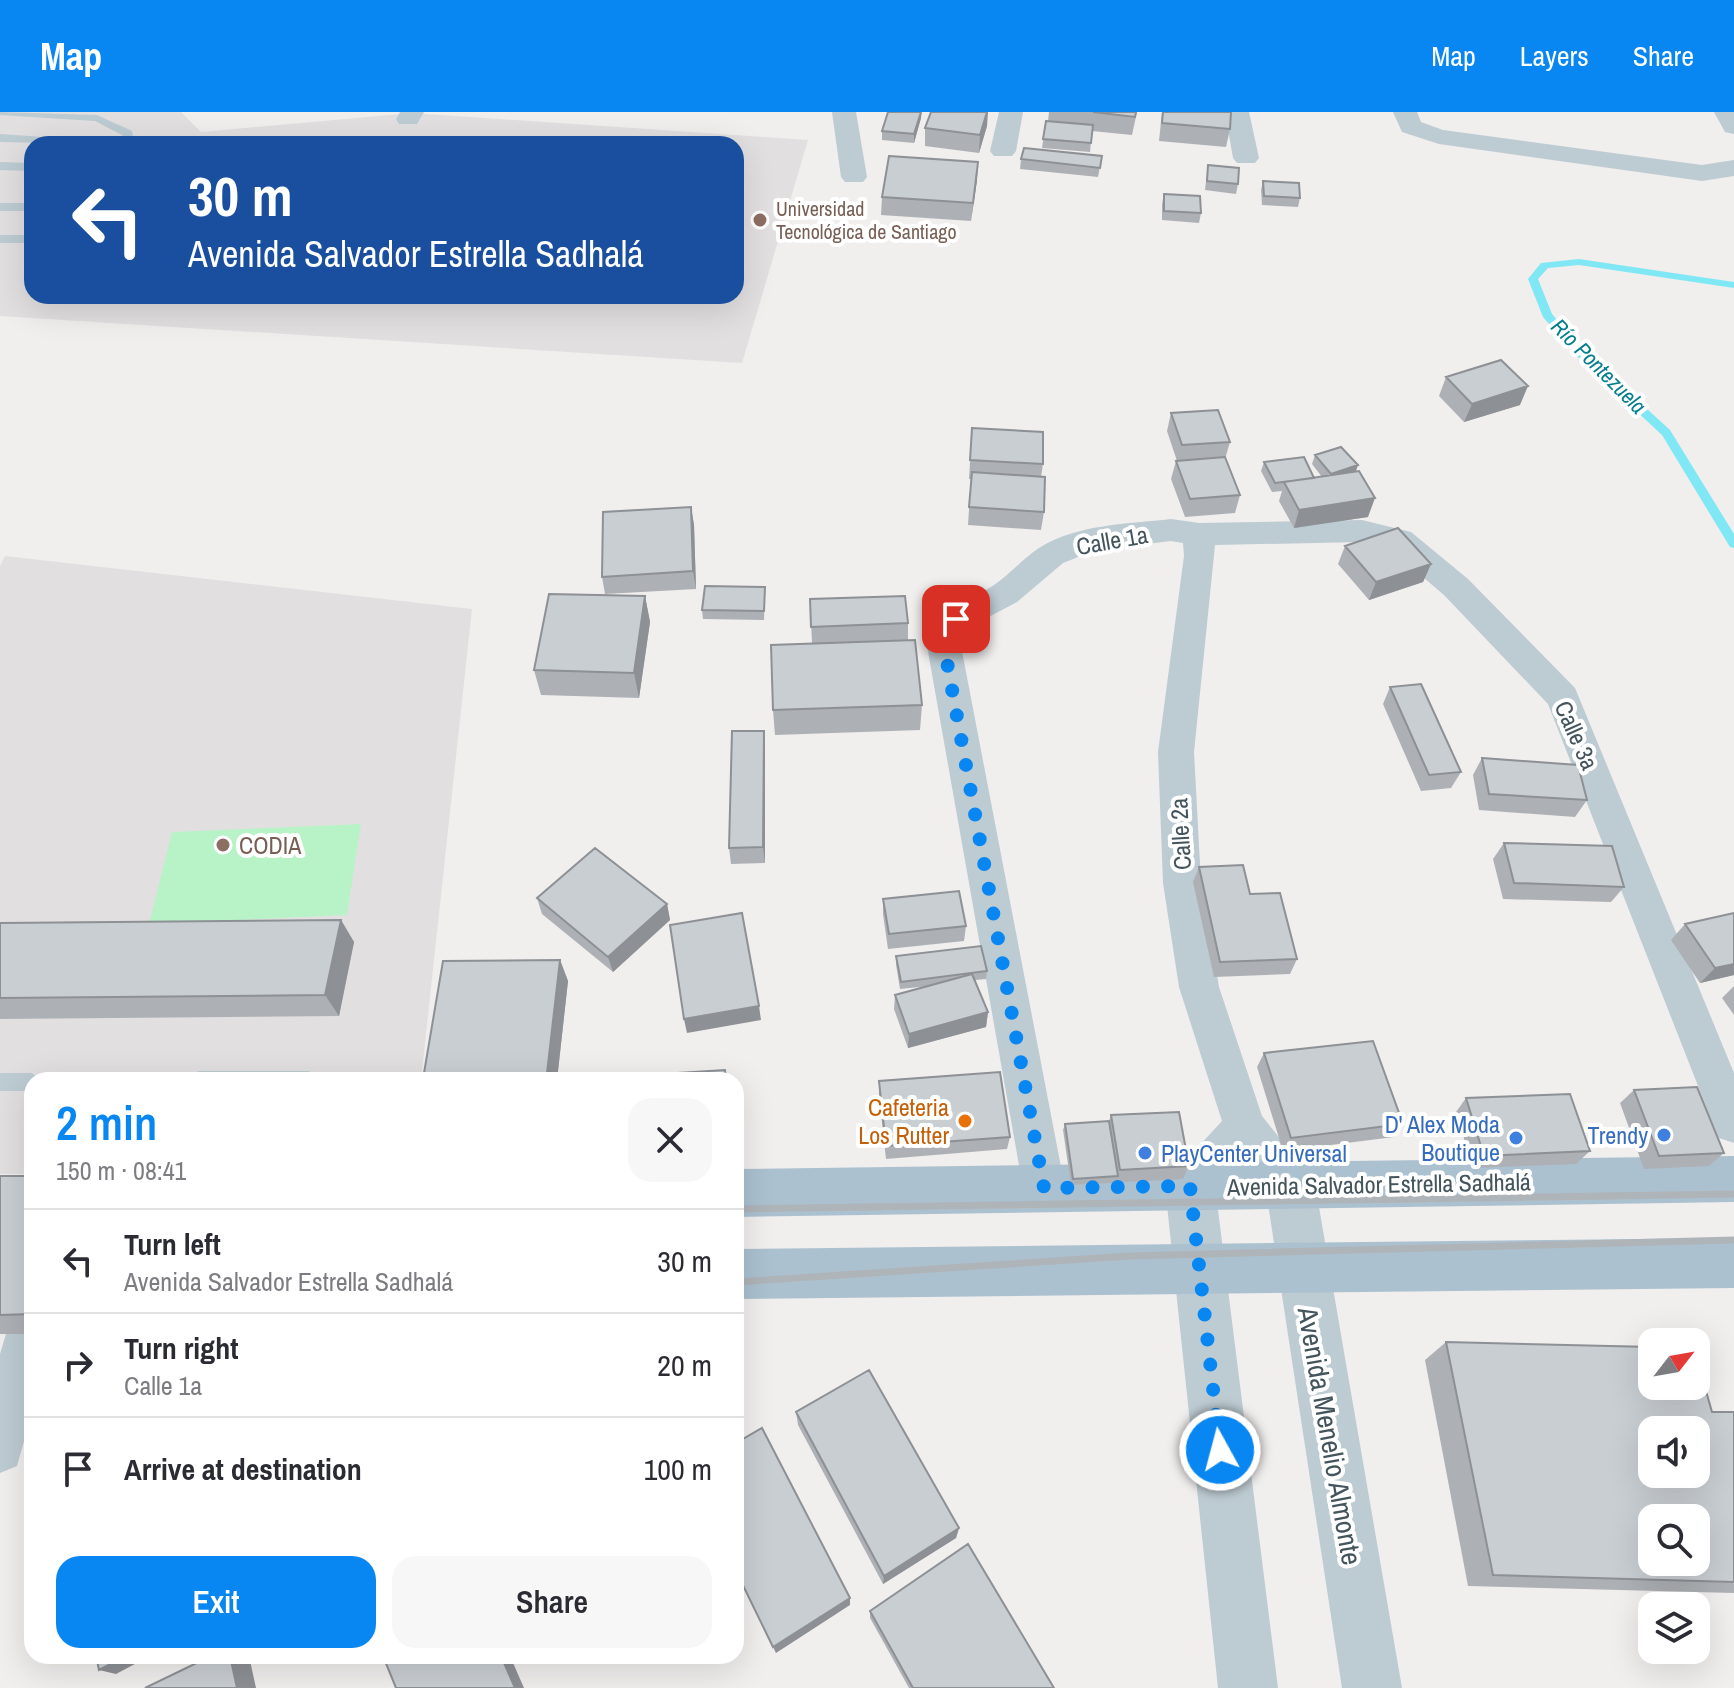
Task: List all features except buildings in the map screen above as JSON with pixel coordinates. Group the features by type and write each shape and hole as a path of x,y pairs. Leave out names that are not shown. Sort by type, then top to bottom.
{"main road":[{"name":"Avenida Salvador Estrella Sadhalá","path":"744,1193 1734,1179"},
{"path":"744,1274 1734,1263"}],"street":[{"path":"844,112 854,177"},
{"path":"1003,151 1011,112"},
{"path":"1237,112 1246,158"},
{"path":"1405,112 1411,127 1439,137 1702,173 1734,168"},
{"path":"1726,112 1734,127"},
{"name":"Calle 1a","path":"1044,1188 944,646 947,631 956,619 1005,594 1052,555 1071,545 1171,530 1199,534"},
{"name":"Calle 3a","path":"1199,534 1362,531 1400,540 1456,587 1563,697 1734,1124"},
{"name":"Calle 2a","path":"1199,534 1200,556 1176,752 1182,883 1199,987 1245,1126 1290,1184"},
{"path":"1245,1126 1190,1186 1248,1688"},
{"name":"Avenida Menelio Almonte","path":"1290,1184 1372,1688"},
{"path":"0,1449 24,1297"}],"lane":[{"path":"0,112 97,118 128,133 128,136"},
{"path":"0,138 24,140"},
{"path":"0,166 24,167"},
{"path":"0,207 24,207"},
{"path":"0,239 24,239"},
{"path":"0,1082 24,1082"}],"shaded area":[{"name":"Universidad Tecnológica de Santiago","path":"0,112 181,112 201,132 411,113 808,140 742,363 0,316"},
{"name":"CODIA","path":"5,556 472,609 422,1072 24,1072 24,1174 0,1174 0,566"}],"green space":[{"path":"361,824 347,915 149,924 172,832"}],"waterway":[{"name":"Río Pontezuela","path":"1734,285 1579,262 1545,265 1533,279 1547,315 1581,354 1666,433 1734,544"}],"railway":[{"path":"744,1209 1734,1194"},
{"path":"744,1281 1130,1256 1734,1240"}],"place":[{"name":"Universidad Tecnológica de Santiago","path":"760,220"},
{"name":"CODIA","path":"223,845"},
{"name":"Cafeteria Los Rutter","path":"965,1121"},
{"name":"Trendy","path":"1664,1135"},
{"name":"D' Alex Moda Boutique","path":"1516,1138"},
{"name":"PlayCenter Universal","path":"1145,1153"}],"route":[{"path":"956,619 947,631 944,646 1044,1188 1190,1186 1220,1450"}]}
